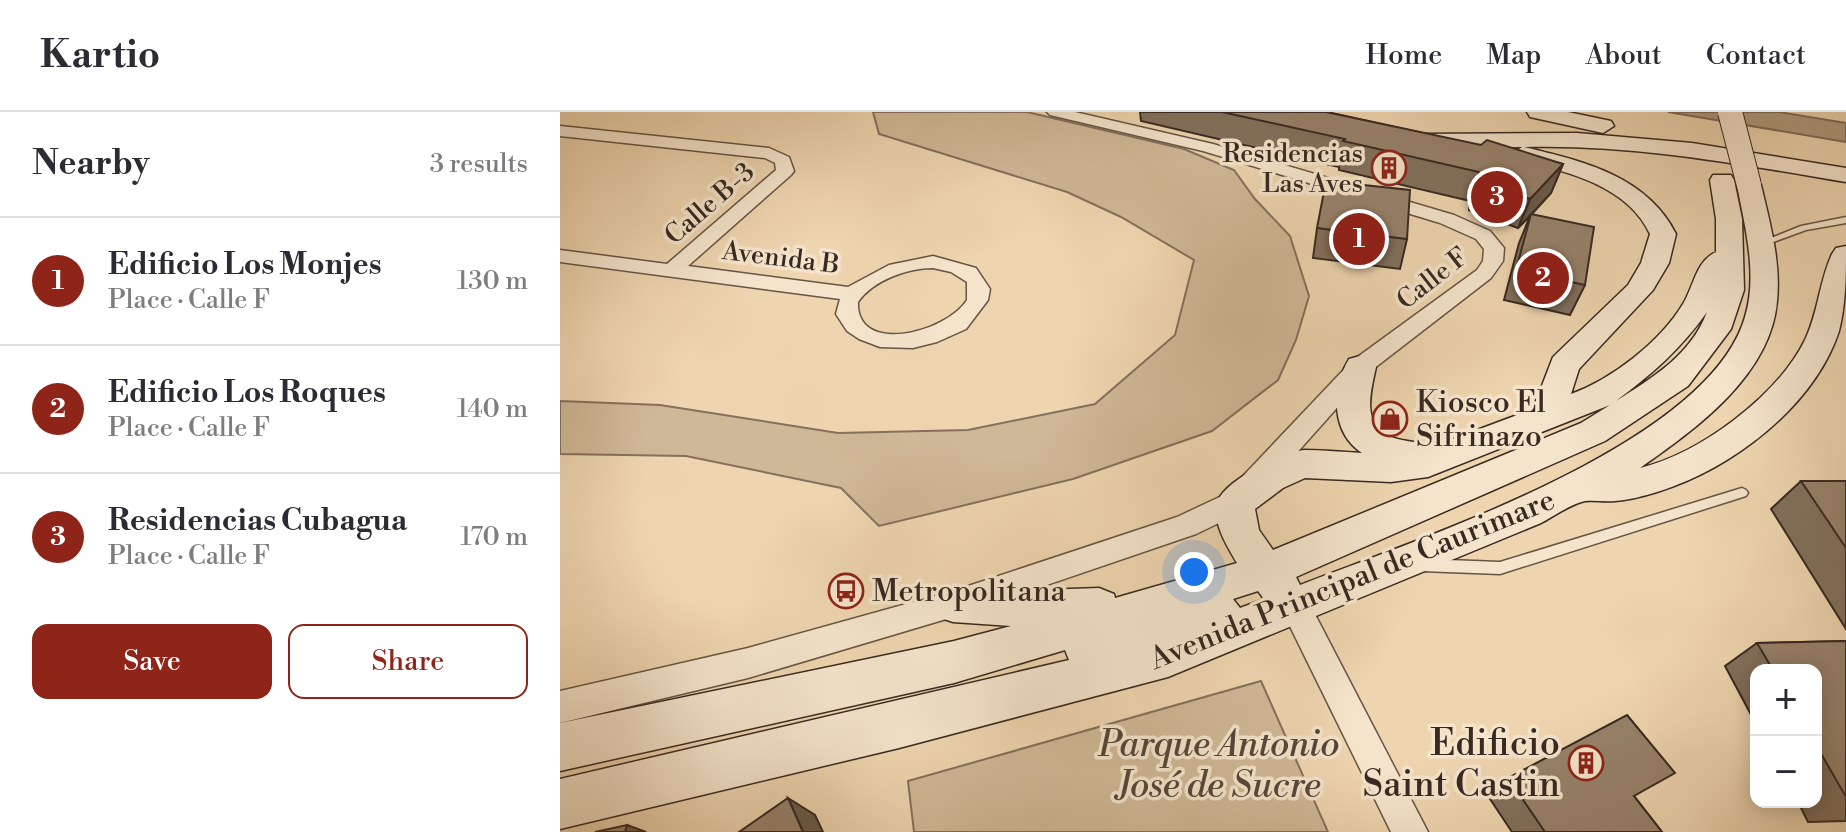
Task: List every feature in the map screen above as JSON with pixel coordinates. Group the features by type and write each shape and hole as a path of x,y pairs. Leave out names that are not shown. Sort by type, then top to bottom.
{"main road":[{"path":"1538,112 1612,128 1846,163"},
{"path":"1707,112 1735,182"},
{"path":"1730,112 1735,182"},
{"path":"1398,138 1474,143 1596,140 1644,144 1846,175"},
{"path":"1474,143 1598,176 1645,207 1661,226 1663,234 1655,263 1639,290 1564,365 1547,418"},
{"name":"Avenida Principal de Caurimare","path":"560,804 869,732 1168,657 1582,487 1688,414 1746,353 1761,315 1735,182"},
{"path":"1295,606 1238,529 1234,516 1236,502 1270,478 1302,464 1391,468 1428,463 1600,396 1647,362 1696,307 1716,262 1746,250"},
{"name":"Avenida Principal de Caurimare","path":"560,747 954,662 1267,571 1593,432 1655,394 1677,378 1716,329 1746,250"},
{"path":"1582,487 1626,486 1666,475 1720,444 1768,410 1800,377 1820,341 1846,254"},
{"path":"1360,367 1351,412 1356,427 1367,440 1399,452 1452,454"},
{"path":"953,604 1041,609 1153,606"},
{"path":"709,716 747,729 1257,606 1295,606"}],"street":[{"name":"Calle F","path":"1055,112 1207,147 1447,219 1483,235 1494,248 1493,261 1484,274 1360,367 1236,502"},
{"name":"Calle B-3","path":"560,131 769,153 783,161 785,171 670,272"},
{"name":"Avenida B","path":"560,256 853,294"},
{"name":"Avenida B","path":"931,261 966,270 980,288 978,299 961,321 929,336 901,341 879,339 863,333 851,323 847,309 853,294 870,278 886,270 931,261"},
{"path":"560,707 748,663 953,604 1142,542 1236,502"},
{"path":"1295,606 1410,832"}],"lane":[{"path":"1746,250 1804,228 1846,220"},
{"path":"1398,564 1500,568 1742,493"}],"green space":[{"path":"873,112 1027,112 1184,149 1234,170 1255,199 1290,236 1309,296 1296,340 1278,380 1212,431 1073,479 879,526 841,488 686,456 560,454 560,401 660,405 838,433 968,430 1095,404 1175,335 1194,260 1121,217 1067,192 879,134"},
{"name":"Parque Antonio José de Sucre","path":"1261,681 1328,832 914,832 908,781"}],"shaded area":[{"path":"1668,112 1779,112 1846,123 1846,142"}],"building":[{"path":"1222,112 1326,112 1481,145 1487,140 1563,164 1530,199 1478,181 1479,172"},
{"path":"1326,181 1410,190 1407,239 1317,228"},
{"path":"1531,214 1594,227 1585,285 1516,270"},
{"path":"1801,481 1846,481 1846,548"},
{"path":"1846,641 1846,797 1822,755 1822,664 1769,664 1757,643"},
{"name":"Edificio Saint Castin","path":"1627,715 1675,773 1634,796 1662,832 1545,832 1508,778"},
{"path":"788,798 803,832 739,832"},
{"path":"627,825 625,832 595,832"}],"place":[{"name":"Residencias Las Aves","path":"1389,168"},
{"name":"Residencias Cubagua","path":"1497,197"},
{"name":"Edificio Los Monjes","path":"1359,239"},
{"name":"Edificio Los Roques","path":"1543,278"},
{"name":"Kiosco El Sifrinazo","path":"1390,419"},
{"name":"Metropolitana","path":"846,591"},
{"name":"Edificio Saint Castin","path":"1586,763"}]}
